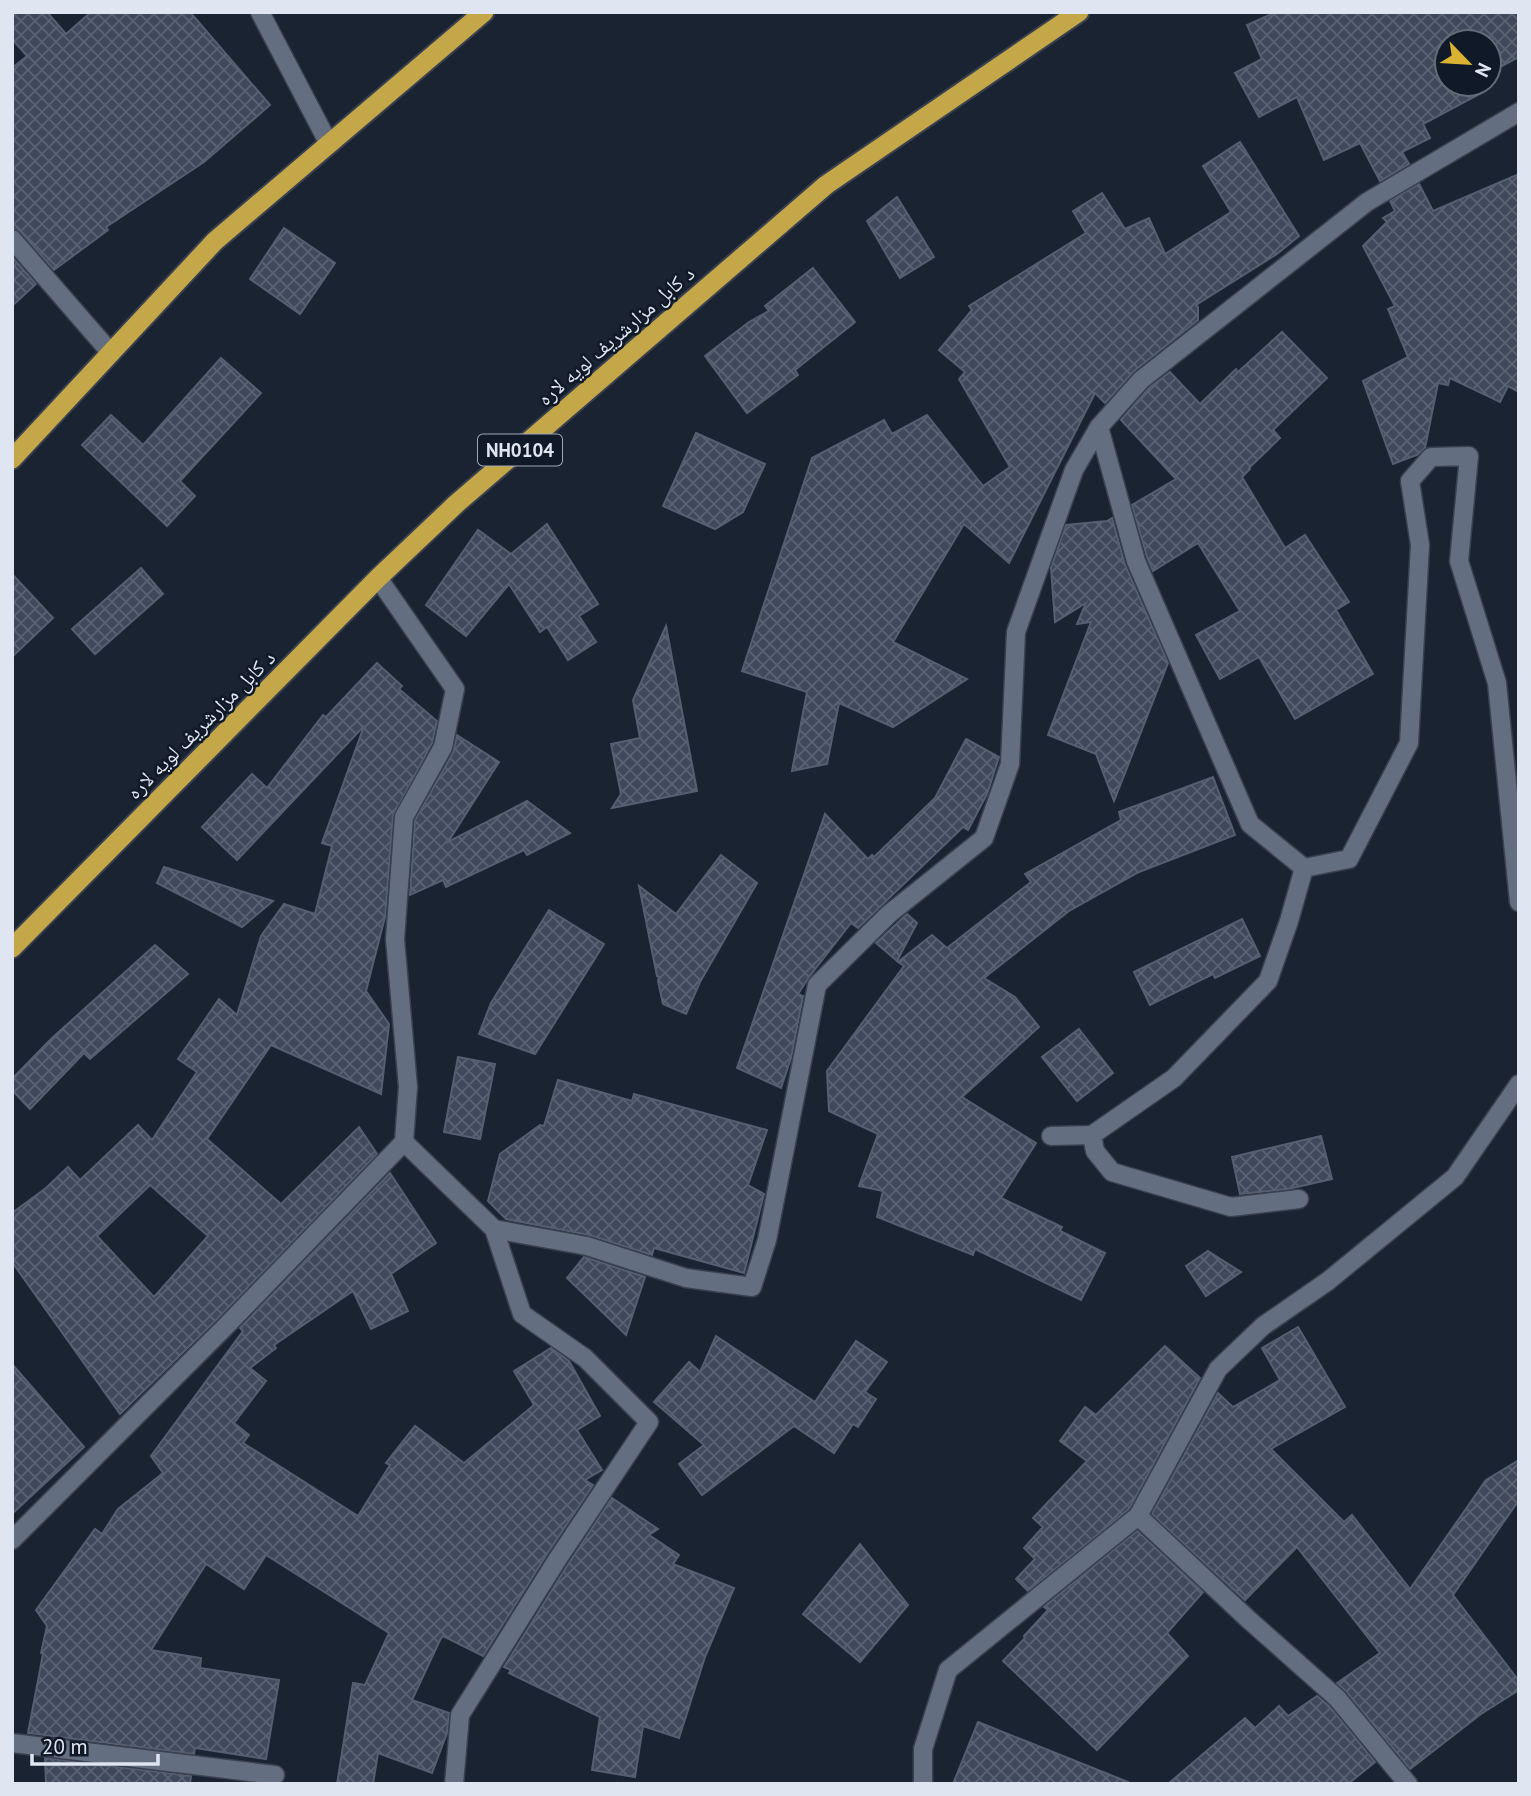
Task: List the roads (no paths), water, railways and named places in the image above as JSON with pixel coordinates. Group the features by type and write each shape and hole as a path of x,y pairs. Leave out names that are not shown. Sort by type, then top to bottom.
{"highway":[{"path":"12,459 215,241 484,12"},
{"name":"د کابل مزارشریف لویه لاره","path":"12,947 378,578 456,505 826,185 1079,12"}],"street":[{"path":"260,12 330,144"},
{"path":"494,1229 587,1246 687,1278 752,1287 767,1240 817,985 889,914 984,838 1010,764 1016,632 1074,470 1099,426 1140,380 1367,202 1519,112"},
{"path":"12,239 111,353"},
{"path":"1099,426 1136,561 1250,824 1304,868"},
{"path":"1304,868 1349,859 1409,743 1420,545 1410,481 1431,457 1469,456 1459,561 1497,683 1519,902"},
{"path":"12,1540 225,1327 404,1142 408,1087 395,939 404,817 443,747 455,689 378,578"},
{"path":"1051,1136 1092,1135 1174,1078 1268,981 1304,868"},
{"path":"923,1784 923,1749 948,1670 1138,1516 1218,1369 1263,1326 1328,1281 1455,1177 1519,1084"},
{"path":"1092,1135 1095,1151 1112,1172 1231,1207 1299,1199"},
{"path":"404,1142 494,1229 522,1314 585,1358 649,1422 557,1560 460,1715 454,1784"},
{"path":"1138,1516 1337,1698 1408,1784"},
{"path":"12,1743 275,1775"}]}
